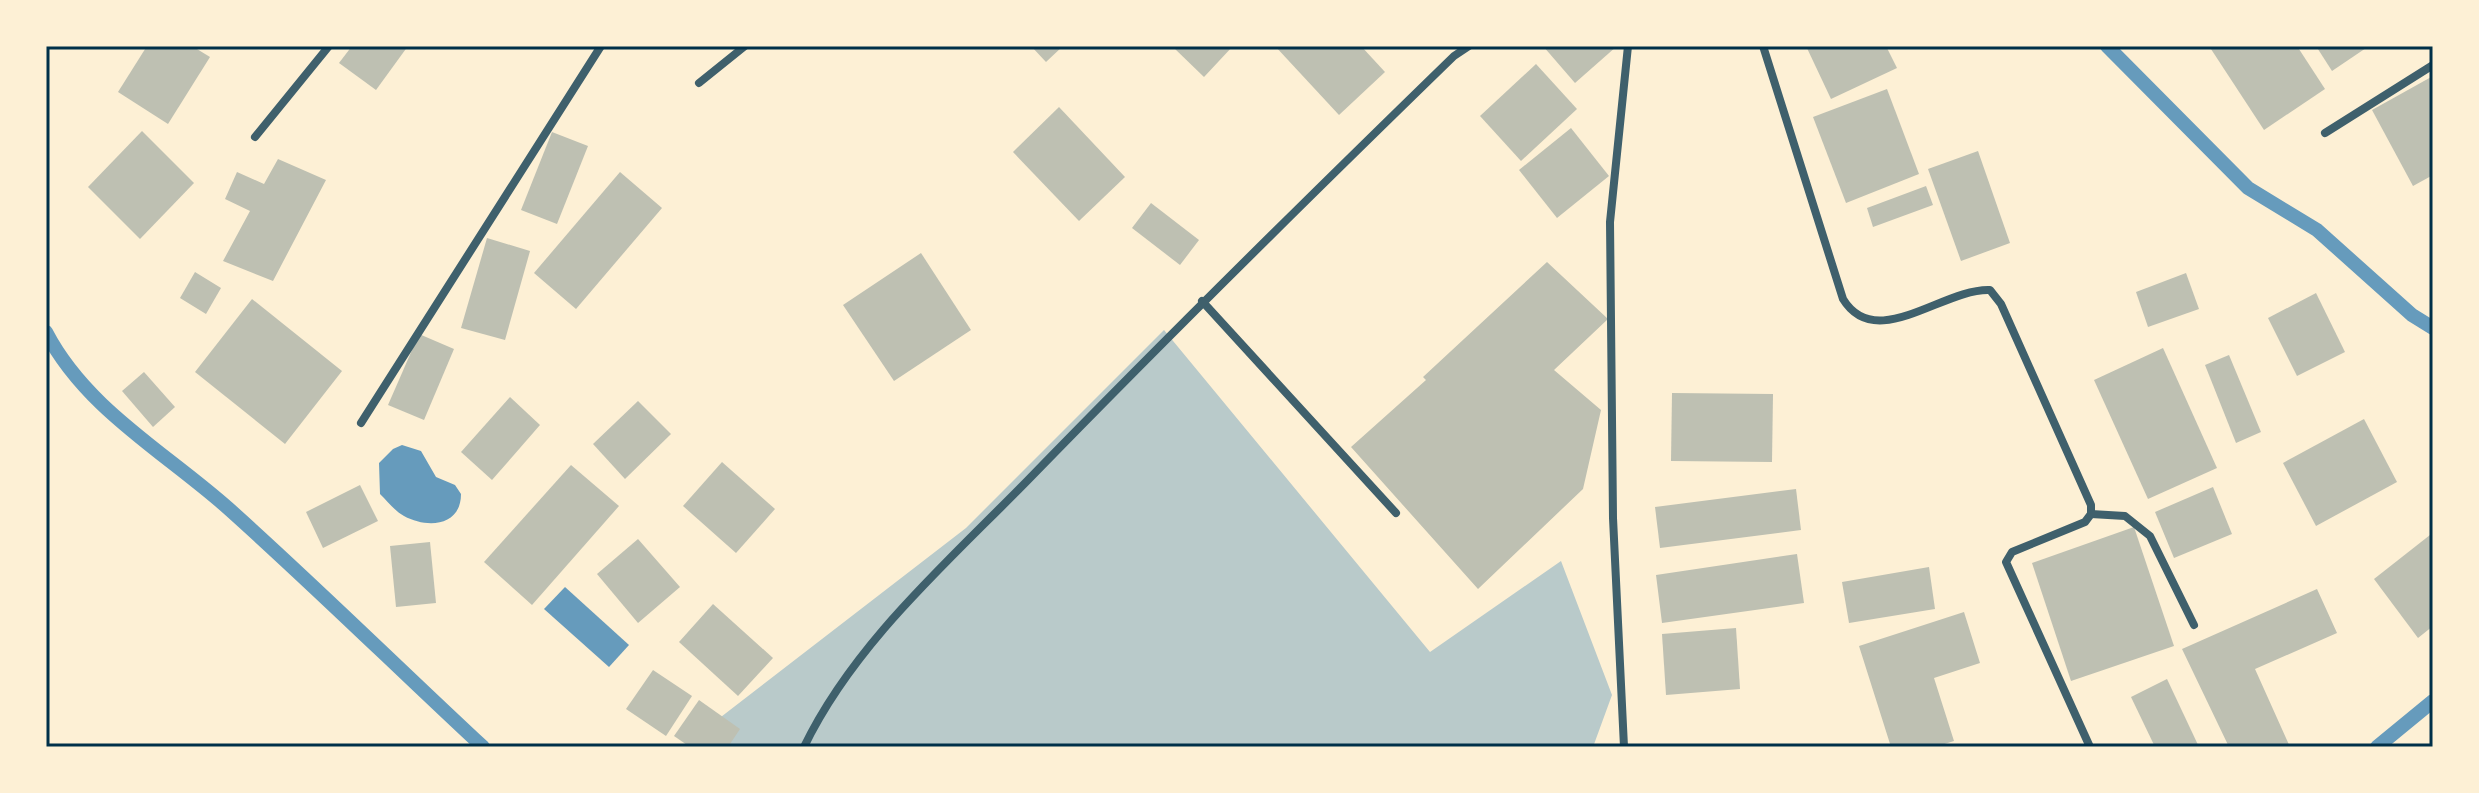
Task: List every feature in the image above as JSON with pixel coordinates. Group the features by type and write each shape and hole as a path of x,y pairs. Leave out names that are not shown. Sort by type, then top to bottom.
{"street":[{"path":"255,137 329,46"},
{"path":"361,423 601,46"},
{"path":"699,83 745,46"},
{"path":"1447,46 1454,56"},
{"path":"804,747 833,693 904,607 1202,301 1454,56 1469,46"},
{"path":"1624,747 1613,518 1610,222 1628,46"},
{"path":"1763,46 1843,299 1849,309 1869,322 1885,321 1973,290 1990,290 1996,295 2089,496 2091,514"},
{"path":"2325,133 2433,65"},
{"path":"1202,301 1396,513"},
{"path":"2090,747 2006,558 2012,552 2078,526 2091,514 2125,516 2150,536 2194,625"}],"shaded area":[{"path":"1164,330 1430,652 1561,561 1612,695 1593,747 682,747 966,528"}],"water":[{"path":"402,445 421,451 436,477 455,485 461,494 460,505 449,518 433,523 413,520 398,512 380,494 379,463"},
{"path":"565,587 629,645 609,667 544,609"}],"building":[{"path":"147,46 192,46 210,57 168,124 118,92"},
{"path":"352,46 408,46 376,90 339,63"},
{"path":"1031,46 1063,46 1046,62"},
{"path":"1233,46 1204,77 1174,48"},
{"path":"1275,46 1361,46 1385,72 1339,115"},
{"path":"1543,46 1617,46 1575,83"},
{"path":"1806,46 1886,46 1897,68 1831,99"},
{"path":"2209,46 2297,46 2325,89 2264,130"},
{"path":"2316,46 2369,46 2332,71"},
{"path":"1536,64 1577,109 1521,161 1480,116"},
{"path":"2433,76 2433,175 2413,186 2372,110"},
{"path":"1887,89 1919,174 1846,203 1813,117"},
{"path":"1059,107 1125,177 1079,221 1013,152"},
{"path":"1571,128 1609,176 1557,218 1519,170"},
{"path":"142,131 194,183 140,239 88,187"},
{"path":"552,132 588,146 557,224 521,210"},
{"path":"1978,151 2010,243 1961,261 1928,169"},
{"path":"278,159 326,180 273,281 223,261 250,211 225,199 237,172 264,184"},
{"path":"620,172 662,208 576,309 534,273"},
{"path":"1926,186 1933,205 1873,227 1867,208"},
{"path":"1151,203 1199,240 1180,265 1132,228"},
{"path":"487,238 530,251 505,340 461,328"},
{"path":"921,253 971,330 894,381 843,305"},
{"path":"1547,262 1608,319 1554,370 1601,410 1583,489 1478,589 1351,447 1426,380 1423,377"},
{"path":"195,272 221,288 206,314 180,298"},
{"path":"2186,273 2199,309 2148,327 2136,292"},
{"path":"2316,293 2345,352 2297,376 2268,318"},
{"path":"252,299 342,371 285,444 195,372"},
{"path":"419,334 454,349 424,420 388,405"},
{"path":"2163,348 2217,468 2148,499 2094,380"},
{"path":"2229,355 2261,432 2236,443 2205,365"},
{"path":"144,372 175,407 153,427 122,391"},
{"path":"1672,393 1773,394 1772,462 1671,461"},
{"path":"510,397 540,425 492,480 461,452"},
{"path":"638,401 671,434 625,479 593,444"},
{"path":"2364,419 2397,482 2316,526 2283,463"},
{"path":"722,462 775,509 736,553 683,506"},
{"path":"571,465 619,506 532,605 484,562"},
{"path":"360,485 378,521 323,548 306,512"},
{"path":"2213,487 2232,534 2174,558 2155,512"},
{"path":"1796,489 1801,530 1660,548 1655,507"},
{"path":"2134,527 2174,646 2071,681 2032,563"},
{"path":"2430,535 2433,539 2433,626 2418,638 2374,579"},
{"path":"638,539 680,587 638,623 597,574"},
{"path":"430,542 436,603 396,607 390,546"},
{"path":"1797,554 1804,603 1662,623 1656,575"},
{"path":"1929,567 1935,609 1849,623 1842,582"},
{"path":"2317,589 2337,633 2255,669 2290,747 2229,747 2182,649"},
{"path":"713,604 773,658 738,696 679,642"},
{"path":"1964,612 1980,663 1934,678 1954,741 1935,747 1891,747 1859,646"},
{"path":"1736,628 1740,689 1666,695 1662,634"},
{"path":"653,670 692,696 666,736 626,709"},
{"path":"2167,679 2199,747 2155,747 2131,697"},
{"path":"699,700 740,729 728,747 690,747 674,736"}],"waterway":[{"path":"2107,46 2248,188 2317,230 2412,315 2433,328"},
{"path":"46,332 82,384 105,407 229,509 483,747"},
{"path":"2377,747 2433,701"}]}
